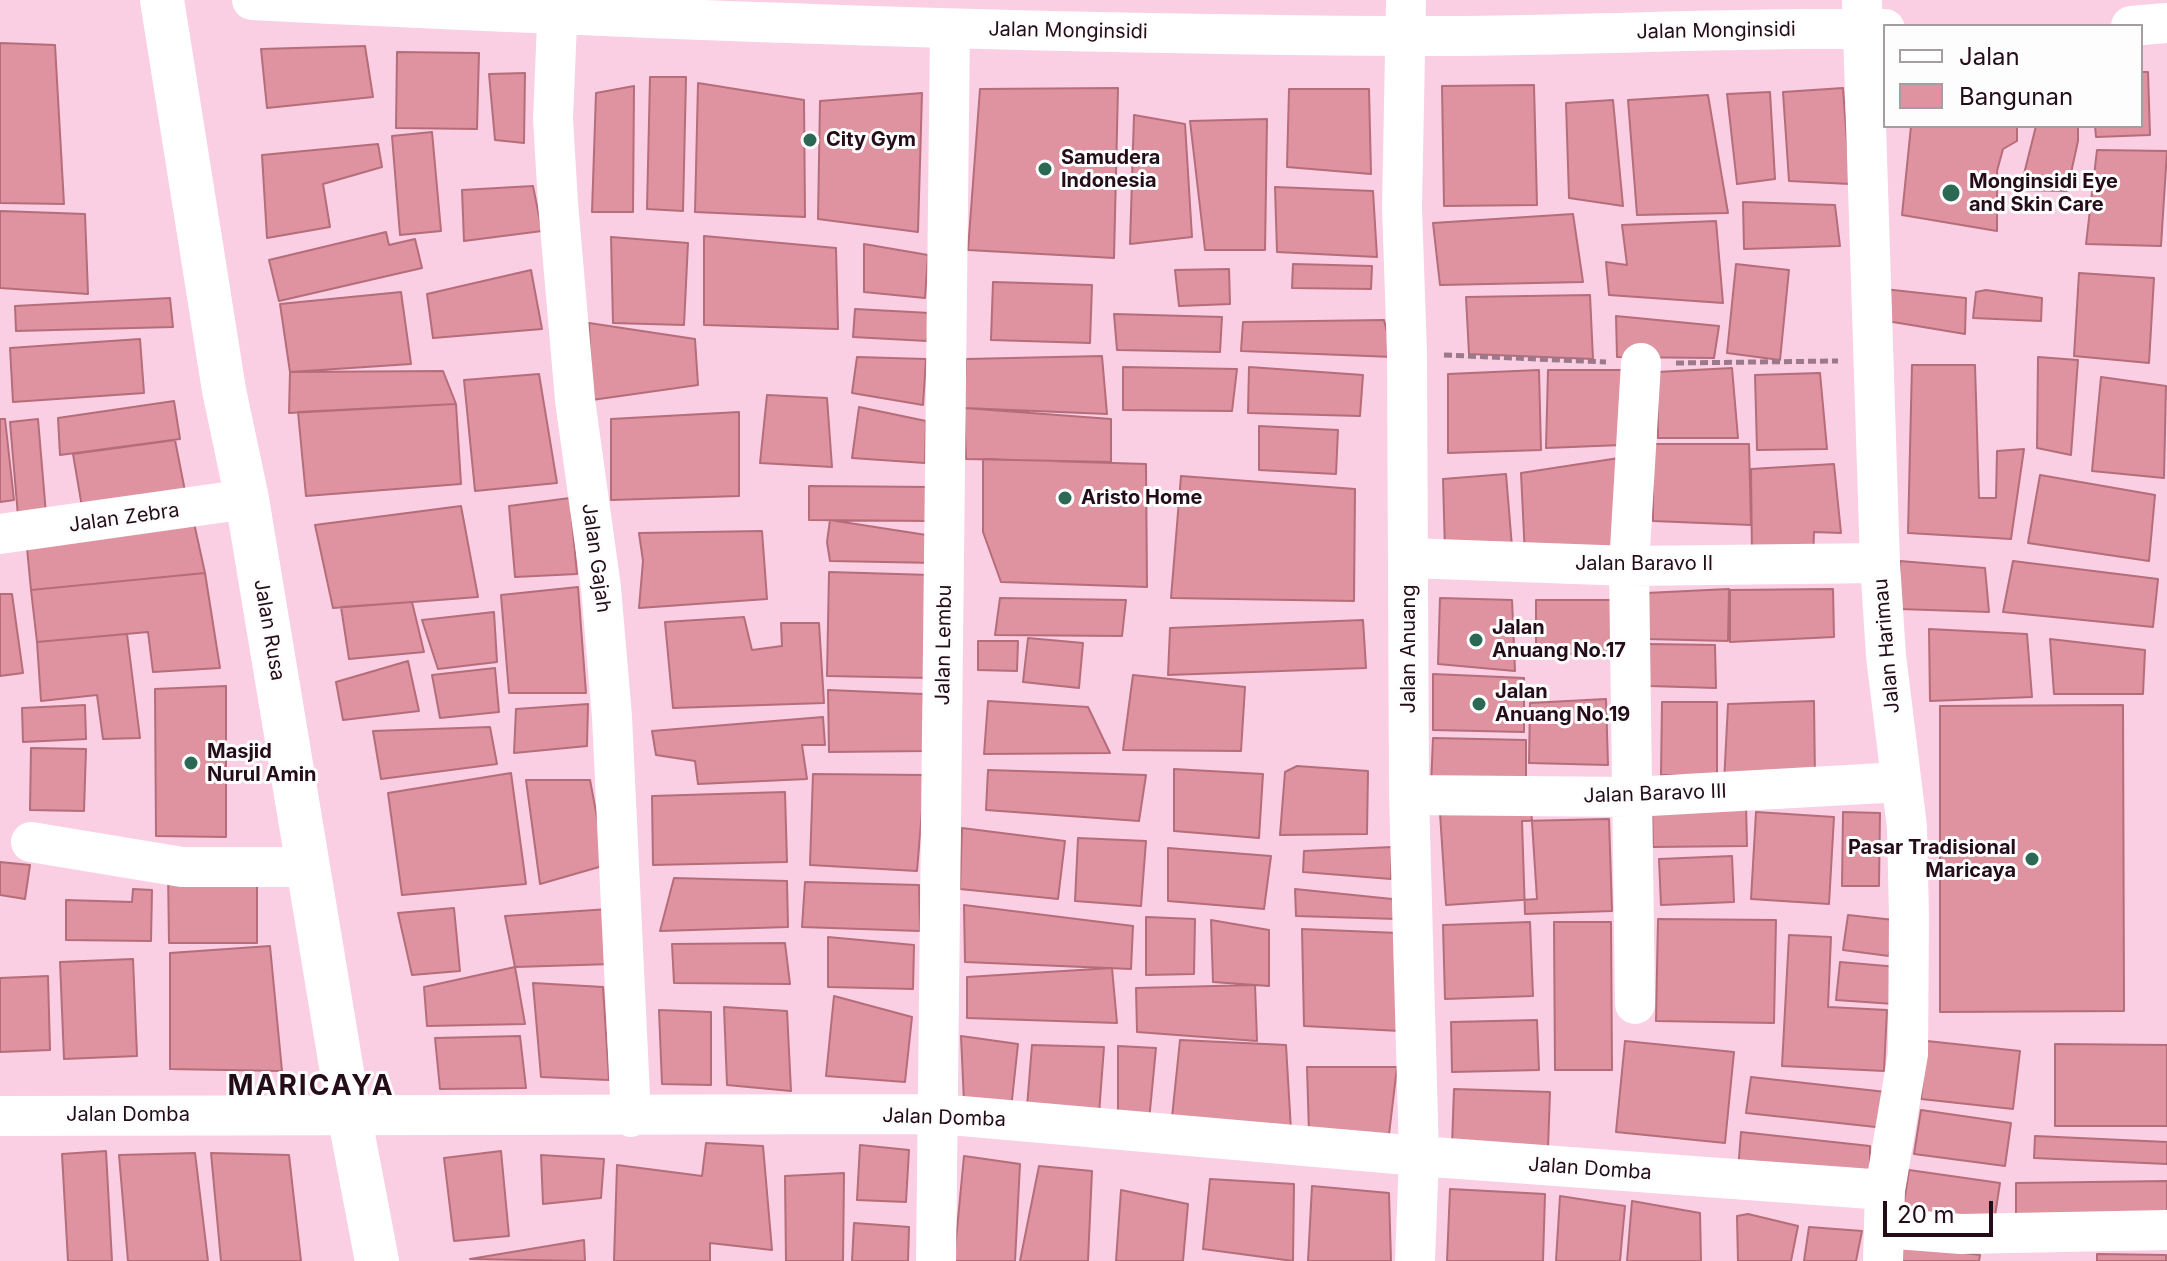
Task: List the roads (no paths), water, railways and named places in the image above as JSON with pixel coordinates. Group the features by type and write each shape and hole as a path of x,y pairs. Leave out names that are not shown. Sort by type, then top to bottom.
{"main road":[{"name":"Jalan Rusa","path":"162,0 224,390 247,499 349,1114 377,1261"}],"street":[{"name":"Jalan Monginsidi","path":"252,0 558,8 950,29 1084,16 1870,19"},
{"name":"Jalan Gajah","path":"558,8 553,119 558,203 575,400 601,588 612,717 631,1117"},
{"name":"Jalan Anuang","path":"1405,18 1402,208 1407,353 1409,795 1419,1156 1415,1261"},
{"name":"Jalan Harimau","path":"1870,19 1880,563 1886,656 1907,827 1909,917 1908,1054 1884,1226"},
{"path":"2143,25 2167,23"},
{"name":"Jalan Lembu","path":"936,1261 950,29"},
{"path":"1635,1004 1629,566 1641,363"},
{"name":"Jalan Zebra","path":"0,534 247,499"},
{"name":"Jalan Baravo II","path":"1409,558 1629,566 1880,563"},
{"name":"Jalan Baravo III","path":"1409,795 1632,797 1901,782"},
{"path":"31,842 182,867 309,867"},
{"name":"Jalan Domba","path":"0,1116 939,1114 1419,1156 1884,1226 1961,1234 2167,1230"}],"place":[{"name":"City Gym","path":"810,140"},
{"name":"Samudera Indonesia","path":"1045,169"},
{"name":"Monginsidi Eye and Skin Care","path":"1951,193"},
{"name":"Aristo Home","path":"1065,498"},
{"name":"Jalan Anuang No.17","path":"1476,640"},
{"name":"Jalan Anuang No.19","path":"1479,704"},
{"name":"Masjid Nurul Amin","path":"191,763"},
{"name":"Pasar Tradisional Maricaya","path":"2032,859"}],"district":[{"name":"MARICAYA","path":"311,1087"}]}
